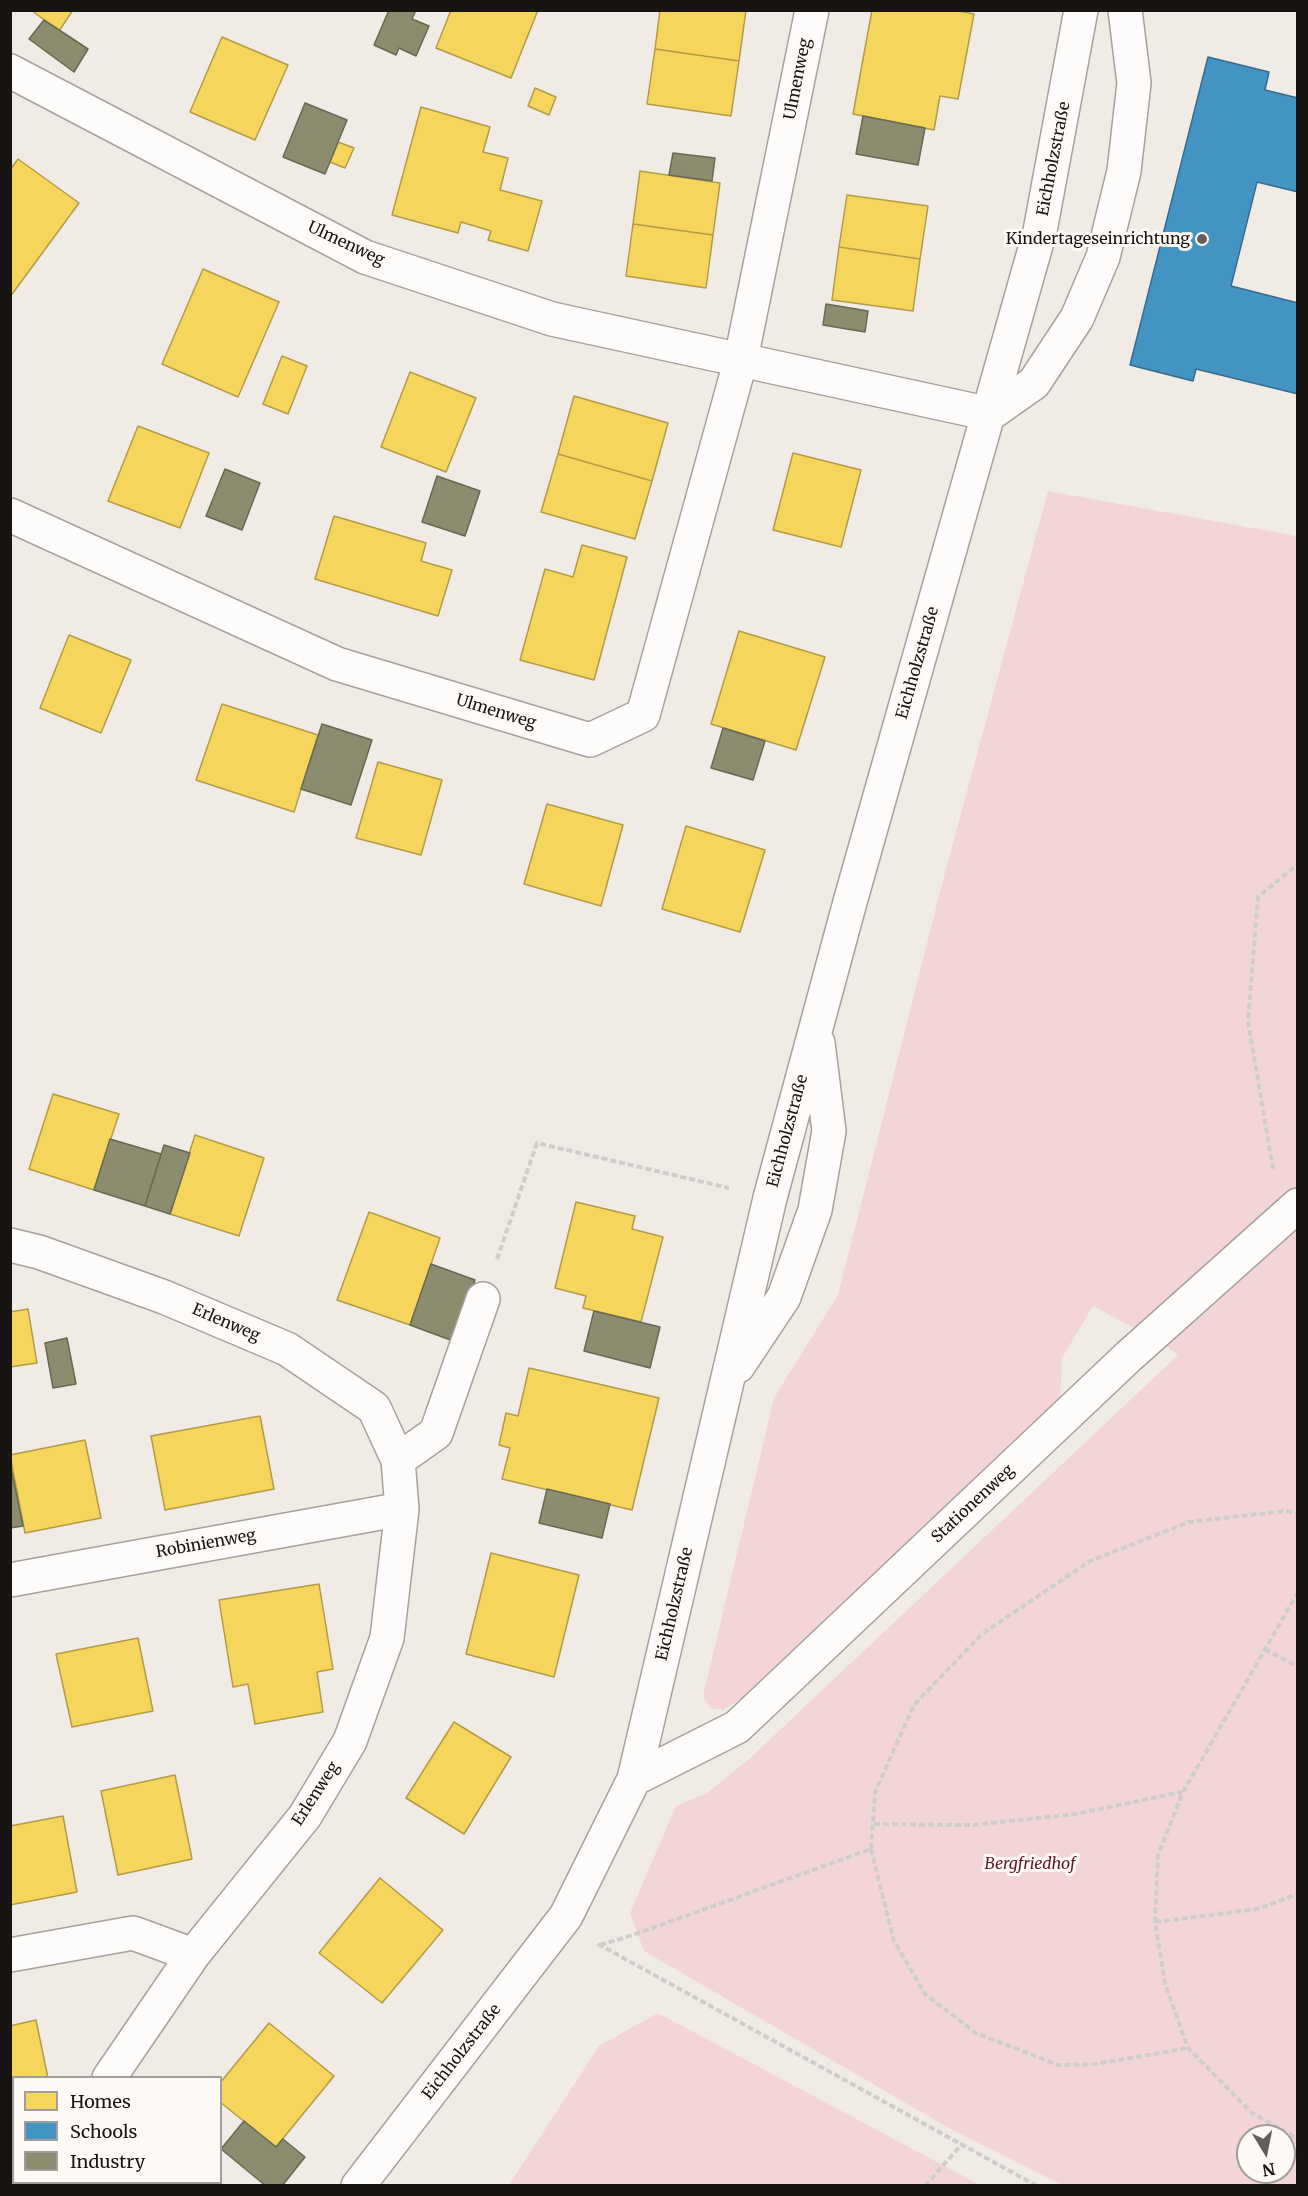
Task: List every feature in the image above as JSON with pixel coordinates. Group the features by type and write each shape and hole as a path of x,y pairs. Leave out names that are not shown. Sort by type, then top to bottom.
{"street":[{"name":"Ulmenweg","path":"10,515 337,664 590,740 643,715 741,359 812,10"},
{"name":"Eichholzstraße","path":"358,2186 566,1916 634,1779 770,1198 850,902 1040,231 1081,10"},
{"path":"990,414 1034,383 1077,318 1103,256 1124,171 1134,82 1125,10"},
{"name":"Ulmenweg","path":"10,71 365,257 552,319 990,414"},
{"path":"726,1383 784,1298 814,1210 829,1131 816,1026"},
{"name":"Stationenweg","path":"634,1779 737,1726 1128,1357 1298,1205"},
{"name":"Erlenweg","path":"10,1245 39,1252 164,1297 287,1349 374,1408 398,1460 402,1509 387,1638 350,1741 305,1815 193,1955 110,2076"},
{"path":"398,1460 436,1433 483,1299"},
{"name":"Robinienweg","path":"10,1580 402,1509"},
{"path":"10,1955 133,1933 193,1955"}],"path":[{"path":"1274,1177 1248,1021 1258,897 1298,864"},
{"path":"483,1299 537,1143 770,1198"},
{"path":"1188,2048 1095,2064 1058,2065 976,2032 925,1994 894,1941 871,1849 875,1792 914,1705 982,1634 1090,1561 1189,1522 1286,1511 1298,1513"},
{"path":"1298,1592 1183,1792 1158,1855 1155,1922 1165,1984 1188,2048 1252,2112 1298,2139"},
{"path":"1265,1649 1298,1667"},
{"path":"874,1824 972,1825 1076,1814 1183,1792"},
{"path":"599,1945 633,1935 871,1849"},
{"path":"1155,1922 1257,1909 1298,1894"},
{"path":"566,1916 599,1945 1037,2186"},
{"path":"925,2186 962,2144"}],"green space":[{"name":"Bergfriedhof","path":"1048,491 1297,536 1297,2185 1062,2185 947,2127 644,1951 630,1913 676,1806 707,1793 748,1760 1178,1355 1166,1345 1093,1306 1062,1358 1060,1405 749,1694 723,1710 710,1708 703,1696 774,1398 838,1295 942,884"},
{"path":"658,2013 980,2185 509,2185 599,2046"}],"building: Homes":[{"path":"31,10 73,10 59,31"},
{"path":"451,10 538,10 511,78 436,48"},
{"path":"660,10 746,10 739,61 655,49"},
{"path":"872,10 954,10 974,14 958,99 940,96 934,130 853,114"},
{"path":"222,37 288,65 255,140 190,112"},
{"path":"655,49 739,61 731,116 647,104"},
{"path":"535,88 556,97 549,115 528,106"},
{"path":"421,107 490,127 483,152 508,158 500,190 542,201 528,251 488,240 491,231 461,222 458,233 392,215"},
{"path":"338,142 354,148 345,168 330,162"},
{"path":"18,159 79,203 10,297 10,170"},
{"path":"640,171 720,183 713,235 633,224"},
{"path":"847,195 928,206 920,259 839,247"},
{"path":"633,224 713,235 706,288 626,276"},
{"path":"839,247 920,259 913,311 832,300"},
{"path":"203,269 279,302 238,397 162,364"},
{"path":"282,356 307,366 288,414 263,404"},
{"path":"410,372 476,398 446,472 381,447"},
{"path":"574,396 668,423 652,481 558,454"},
{"path":"138,426 209,453 180,528 108,501"},
{"path":"793,453 861,470 841,547 773,530"},
{"path":"558,454 652,481 635,539 541,512"},
{"path":"334,516 426,543 421,561 452,570 438,616 315,579"},
{"path":"582,545 627,557 594,680 520,660 545,569 573,577"},
{"path":"739,631 825,657 796,750 711,724"},
{"path":"69,635 131,660 101,733 40,708"},
{"path":"222,704 318,735 294,812 196,780"},
{"path":"378,762 442,780 421,855 356,838"},
{"path":"547,804 623,825 601,906 524,884"},
{"path":"686,826 765,850 740,932 662,909"},
{"path":"53,1094 119,1114 94,1190 29,1169"},
{"path":"195,1135 264,1158 239,1236 170,1214"},
{"path":"576,1202 635,1216 632,1229 663,1237 641,1322 583,1308 586,1296 555,1288"},
{"path":"369,1212 440,1238 410,1325 337,1300"},
{"path":"28,1309 37,1363 10,1367 10,1312"},
{"path":"529,1368 659,1398 632,1510 502,1479 510,1448 499,1445 506,1413 518,1416"},
{"path":"260,1416 274,1489 165,1510 151,1436"},
{"path":"85,1440 101,1518 25,1533 10,1455"},
{"path":"491,1553 579,1575 554,1677 466,1654"},
{"path":"319,1584 333,1669 317,1672 323,1712 255,1724 248,1684 233,1687 219,1600"},
{"path":"138,1638 153,1711 72,1727 56,1654"},
{"path":"454,1722 511,1757 464,1834 406,1798"},
{"path":"175,1775 192,1859 118,1875 101,1791"},
{"path":"63,1816 77,1892 10,1905 10,1826"},
{"path":"380,1878 443,1930 382,2003 319,1953"},
{"path":"36,2020 48,2076 12,2076 12,2102 10,2103 10,2026"},
{"path":"269,2023 334,2076 276,2147 222,2104 222,2081"}],"building: Schools":[{"name":"Kindertageseinrichtung","path":"1208,57 1269,72 1265,90 1298,98 1298,192 1257,182 1231,286 1298,303 1298,394 1196,369 1193,381 1130,365"}],"building: Industry":[{"path":"389,10 416,10 412,19 429,26 416,56 399,48 396,55 374,45"},
{"path":"44,20 88,49 74,72 29,39"},
{"path":"305,103 347,120 325,174 283,157"},
{"path":"863,116 925,128 918,165 856,154"},
{"path":"673,153 715,158 712,181 669,175"},
{"path":"826,304 868,311 865,332 823,325"},
{"path":"225,469 260,483 242,530 206,516"},
{"path":"437,476 480,491 465,536 422,522"},
{"path":"322,724 372,740 351,805 301,789"},
{"path":"723,728 765,741 753,780 711,768"},
{"path":"110,1139 161,1154 145,1206 94,1190"},
{"path":"164,1145 190,1153 170,1214 145,1206"},
{"path":"431,1264 475,1280 453,1341 410,1325"},
{"path":"594,1311 660,1327 650,1368 584,1351"},
{"path":"67,1338 76,1384 53,1388 45,1343"},
{"path":"10,1463 23,1526 10,1528"},
{"path":"547,1489 610,1504 602,1538 539,1523"},
{"path":"244,2121 276,2147 283,2139 305,2157 282,2186 266,2186 222,2148"}],"place":[{"name":"Kindertageseinrichtung","path":"1202,239"}]}
